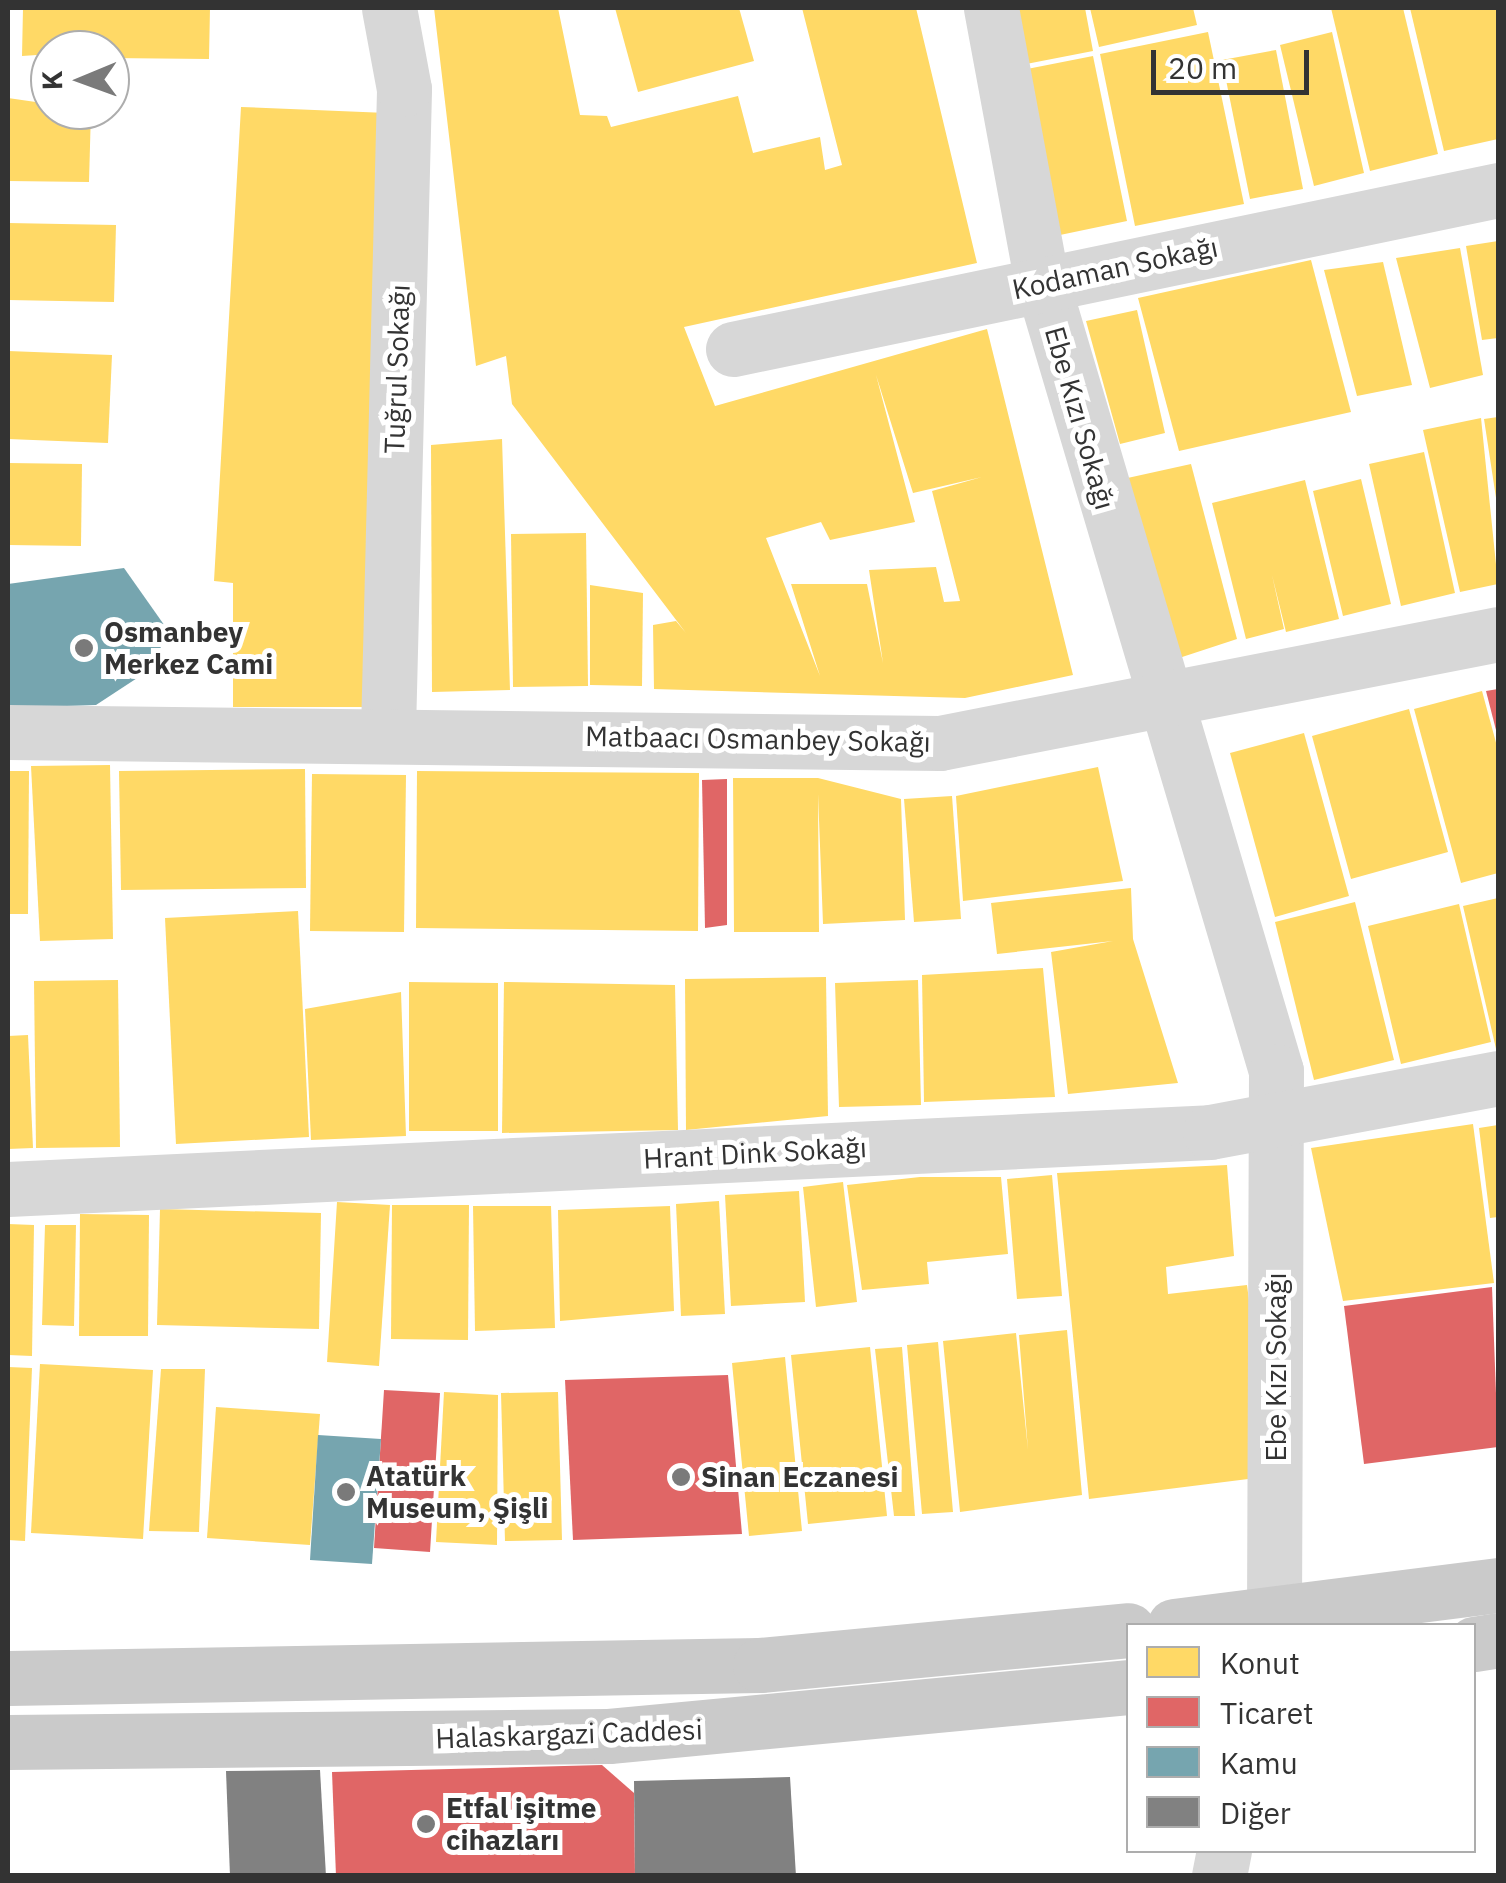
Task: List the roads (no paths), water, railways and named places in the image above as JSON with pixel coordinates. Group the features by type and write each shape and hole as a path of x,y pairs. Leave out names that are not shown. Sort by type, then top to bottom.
{"main road":[{"path":"1224,1623 1274,1620 1498,1585"},
{"path":"8,1678 760,1665 1126,1630"},
{"name":"Halaskargazi Caddesi","path":"8,1742 609,1736 1126,1687"}],"street":[{"name":"Tuğrul Sokağı","path":"388,731 404,89 390,8"},
{"name":"Ebe Kızı Sokağı","path":"991,8 1042,282 1162,706 1194,780 1271,1052 1277,1118 1274,1620"},
{"name":"Kodaman Sokağı","path":"733,349 1498,190"},
{"name":"Matbaacı Osmanbey Sokağı","path":"8,732 388,731 940,744 1162,706 1498,634"},
{"name":"Hrant Dink Sokağı","path":"8,1189 1210,1132 1498,1078"}],"place":[{"name":"Osmanbey Merkez Cami","path":"84,648"},
{"name":"Sinan Eczanesi","path":"681,1477"},
{"name":"Atatürk Museum, Şişli","path":"346,1492"},
{"name":"Etfal işitme cihazları","path":"426,1824"}]}
